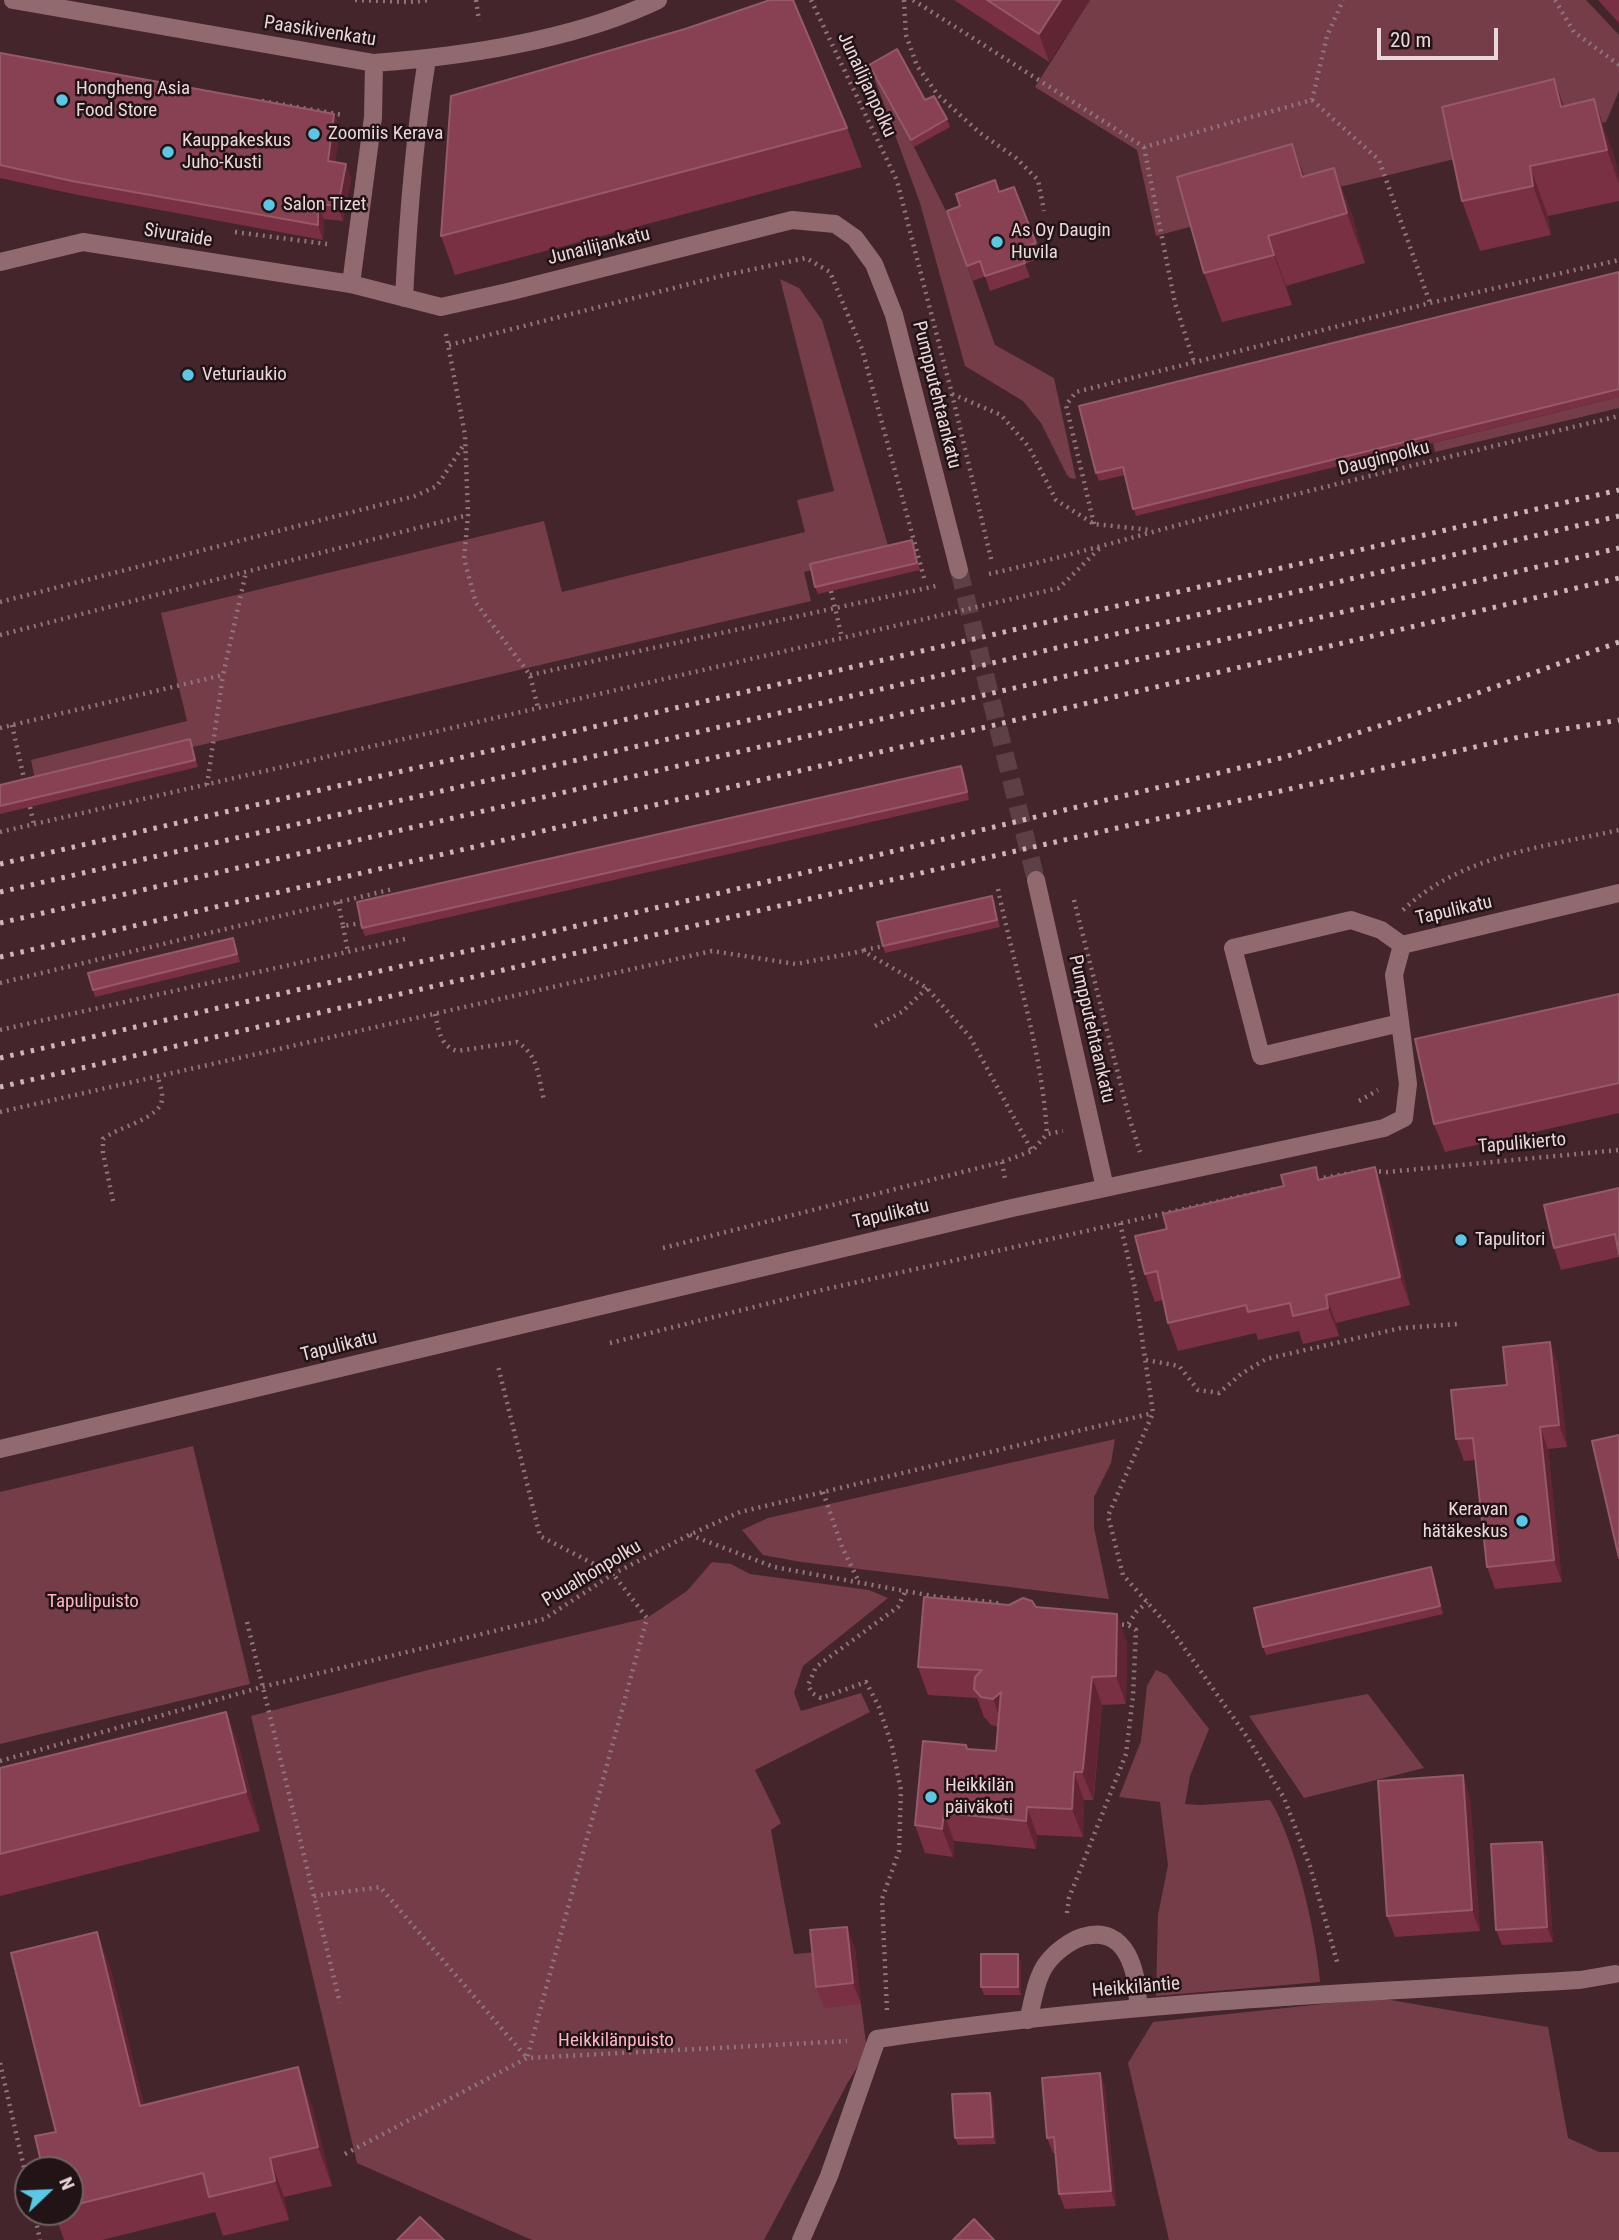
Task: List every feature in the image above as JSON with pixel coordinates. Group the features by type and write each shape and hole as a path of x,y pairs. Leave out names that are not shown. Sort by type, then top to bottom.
{"street":[{"name":"Paasikivenkatu","path":"13,0 374,63 427,59 558,34 634,11 658,0"},
{"path":"404,298 408,216 427,59"},
{"path":"351,284 373,117 374,63"},
{"name":"Junailijankatu","path":"351,284 441,307 792,220 835,224 855,238"},
{"name":"Pumpputehtaankatu","path":"855,238 874,264 894,315 959,570"},
{"name":"Sivuraide","path":"0,262 83,242 351,284"},
{"name":"Pumpputehtaankatu","path":"1036,880 1105,1188"},
{"name":"Tapulikatu","path":"0,1449 671,1287 1105,1188 1384,1128 1404,1118 1408,1084 1394,975 1402,945 1619,893"},
{"path":"1400,1023 1261,1056 1233,948 1351,920 1381,930 1402,945"},
{"path":"1028,2020 1046,1964 1077,1938 1095,1933 1109,1935 1121,1945 1132,1961 1138,1987 1138,2008"},
{"name":"Heikkiläntie","path":"877,2039 964,2026 1138,2008 1580,1980 1615,1974"},
{"path":"801,2240 830,2176 877,2039"}],"path":[{"path":"355,0 430,0"},
{"name":"Junailijanpolku","path":"811,0 897,181 992,563"},
{"path":"904,0 905,34 917,66 939,95 980,133 1016,158 1038,180 1044,211"},
{"path":"913,0 1144,147 1175,303 1194,362"},
{"path":"1312,100 1328,36 1343,0"},
{"path":"1555,0 1574,32 1619,65"},
{"path":"257,100 373,117"},
{"path":"1144,147 1312,100"},
{"path":"1312,100 1379,160 1430,303"},
{"path":"226,231 335,245"},
{"path":"538,708 530,675 476,603 464,559 468,515 466,443 449,345 721,276 806,258 830,272 862,349 924,578"},
{"path":"1094,524 1066,405 1076,392 1430,303 1619,260"},
{"path":"952,394 1001,415 1029,447 1056,500 1094,524 1155,531"},
{"name":"Dauginpolku","path":"1155,531 1619,416"},
{"path":"0,602 415,496 437,486 466,443"},
{"path":"0,635 468,515"},
{"path":"984,575 1155,531"},
{"path":"0,832 1059,588 1101,547"},
{"path":"207,785 223,675 246,572"},
{"path":"530,675 944,585"},
{"path":"831,591 842,638"},
{"path":"0,728 223,675"},
{"path":"12,725 26,787"},
{"path":"30,807 34,825"},
{"path":"1381,930 1410,904 1448,878 1483,861 1619,830"},
{"path":"0,983 394,889"},
{"path":"663,1248 1002,1162 1032,1151 1047,1134 1045,1093 1034,1035 1001,920 998,889"},
{"path":"1073,897 1129,1117"},
{"path":"338,902 348,952"},
{"path":"343,926 362,923"},
{"path":"0,1031 405,939"},
{"path":"0,1112 712,951 796,964 884,946"},
{"path":"863,951 927,988 970,1037 1032,1151"},
{"path":"875,1026 902,1012 927,988"},
{"path":"435,1014 445,1045 450,1049 457,1051 517,1042 529,1049 534,1058 544,1100"},
{"path":"113,1201 103,1153 103,1139 159,1109 162,1100 158,1076"},
{"name":"Tapulikierto","path":"1316,1180 1357,1171 1387,1172 1619,1150"},
{"path":"610,1343 1021,1244 1276,1188"},
{"path":"1120,1223 1134,1283 1153,1413 1108,1516 1123,1575 1171,1629 1247,1737 1284,1798 1310,1866 1347,1993"},
{"path":"1146,1360 1179,1366 1198,1390 1219,1393 1241,1374 1266,1359 1401,1328 1457,1324"},
{"path":"498,1366 540,1536 613,1574 648,1618 527,2058"},
{"name":"Puualhonpolku","path":"0,1761 262,1687 544,1619 613,1574 740,1512 1153,1413"},
{"path":"823,1492 842,1547 859,1582"},
{"path":"689,1535 774,1567 938,1597 991,1602 1005,1606"},
{"path":"888,2012 882,1899 899,1851 901,1790 892,1746 879,1707 866,1682 821,1698 812,1693 808,1685 816,1667 884,1619 898,1607 906,1590"},
{"path":"1128,1625 1136,1612 1147,1602"},
{"path":"247,1622 340,2003"},
{"path":"1059,1951 1069,1898 1126,1754 1133,1696 1136,1630 1128,1625 1114,1624"},
{"path":"314,1896 380,1887 527,2058"},
{"path":"345,2154 527,2058 877,2039"},
{"path":"0,2063 21,2156"}],"green space":[{"path":"1090,0 1586,0 1619,35 1619,91 1606,122 1311,194 1156,236 1137,150 1035,87"},
{"path":"872,72 953,225 995,345 1054,378 1076,479 1067,475 1041,423 1023,401 965,366 920,203"},
{"path":"780,279 799,288 822,320 889,549 804,572 811,601 36,784 31,760 187,721 161,613 544,521 562,592 805,532 797,500 834,491"},
{"path":"1619,397 1619,408 1435,452 1433,443"},
{"path":"1115,1439 1111,1463 1094,1497 1094,1528 1109,1599 801,1562 763,1555 742,1530 768,1518"},
{"name":"Tapulipuisto","path":"193,1446 250,1684 0,1744 0,1492"},
{"name":"Heikkilänpuisto","path":"712,1562 731,1564 750,1574 869,1590 888,1598 803,1666 794,1693 801,1711 861,1693 870,1712 755,1770 781,1823 771,1830 794,1954 818,1952 861,2004 867,2051 764,2240 532,2240 357,2163 251,1716 424,1671 647,1618 687,1591"},
{"path":"1156,1670 1167,1675 1209,1729 1190,1776 1185,1804 1270,1800 1288,1839 1303,1888 1320,1982 1156,1996 1158,1915 1168,1865 1160,1802 1119,1797 1141,1741 1147,1686"},
{"path":"1368,1694 1424,1768 1304,1798 1249,1716"},
{"path":"1379,1998 1548,2027 1568,2138 1599,2152 1619,2152 1619,2240 1169,2240 1128,2063 1153,2022"}],"building":[{"path":"770,0 793,0 847,128 441,236 451,96 685,29"},
{"path":"987,0 1061,0 1039,34"},
{"path":"897,49 925,100 934,96 947,119 911,140 869,65"},
{"name":"Kauppakeskus Juho-Kusti","path":"0,53 334,114 328,161 346,164 338,206 318,204 318,225 72,181 0,165"},
{"path":"1554,79 1561,107 1594,99 1607,150 1530,166 1533,186 1462,201 1442,107"},
{"path":"1292,144 1302,177 1334,168 1347,213 1268,236 1274,255 1204,273 1177,177"},
{"name":"As Oy Daugin Huvila","path":"995,180 999,192 1014,187 1036,243 1020,249 1025,263 985,276 980,261 967,266 947,211 960,206 956,194"},
{"path":"1619,272 1619,389 1133,509 1123,467 1096,473 1079,406"},
{"path":"912,540 917,563 815,587 810,564"},
{"path":"190,739 195,760 0,806 0,785"},
{"path":"961,766 967,792 362,928 357,902"},
{"path":"992,896 997,920 883,946 877,922"},
{"path":"233,938 237,954 93,990 88,973"},
{"path":"1619,994 1619,1083 1434,1124 1415,1039"},
{"path":"1316,1167 1318,1180 1375,1167 1400,1277 1326,1295 1328,1308 1293,1316 1290,1303 1248,1312 1246,1305 1168,1323 1157,1271 1145,1274 1135,1236 1167,1229 1163,1214 1284,1186 1281,1175"},
{"path":"1619,1188 1619,1254 1615,1234 1554,1248 1544,1205"},
{"name":"Keravan hätäkeskus","path":"1550,1342 1559,1425 1540,1427 1554,1560 1487,1567 1473,1438 1456,1439 1451,1390 1507,1385 1503,1347"},
{"path":"1619,1435 1619,1558 1592,1441"},
{"path":"1431,1567 1440,1606 1263,1647 1254,1608"},
{"path":"924,1597 1009,1605 1023,1598 1032,1601 1036,1607 1117,1614 1116,1676 1092,1677 1083,1768 1082,1772 1074,1772 1072,1809 1027,1807 1026,1821 944,1813 942,1829 915,1825 923,1741 996,1751 1001,1692 993,1699 981,1697 974,1689 975,1677 982,1670 918,1667"},
{"path":"226,1712 246,1792 0,1854 0,1768"},
{"path":"1463,1775 1472,1910 1387,1916 1378,1781"},
{"path":"1542,1842 1547,1927 1496,1930 1491,1844"},
{"path":"847,1927 853,1983 816,1987 810,1930"},
{"path":"97,1932 140,2106 298,2067 318,2147 270,2158 275,2181 209,2197 203,2173 84,2203 84,2156 40,2156 35,2136 56,2132 11,1953"},
{"path":"981,1954 1018,1954 1018,1987 981,1987"},
{"path":"1100,2073 1111,2191 1059,2194 1054,2137 1047,2138 1042,2078"},
{"path":"990,2093 993,2137 955,2138 952,2094"},
{"path":"420,2217 444,2240 397,2240"},
{"path":"974,2219 994,2240 953,2240"}],"tunnel":[{"path":"959,570 1036,880"}],"railway":[{"path":"0,864 1619,490"},
{"path":"0,892 647,744 1619,516"},
{"path":"0,923 1619,548"},
{"path":"0,957 1619,578"},
{"path":"0,1058 699,898 1285,757 1464,698 1619,642"},
{"path":"0,1087 1007,853 1528,735 1619,720"}],"place":[{"name":"Hongheng Asia Food Store","path":"62,100"},
{"name":"Zoomiis Kerava","path":"314,134"},
{"name":"Kauppakeskus Juho-Kusti","path":"168,152"},
{"name":"Salon Tizet","path":"269,205"},
{"name":"As Oy Daugin Huvila","path":"997,242"},
{"name":"Veturiaukio","path":"188,375"},
{"name":"Tapulitori","path":"1461,1240"},
{"name":"Keravan hätäkeskus","path":"1522,1521"},
{"name":"Heikkilän päiväkoti","path":"931,1797"}]}
